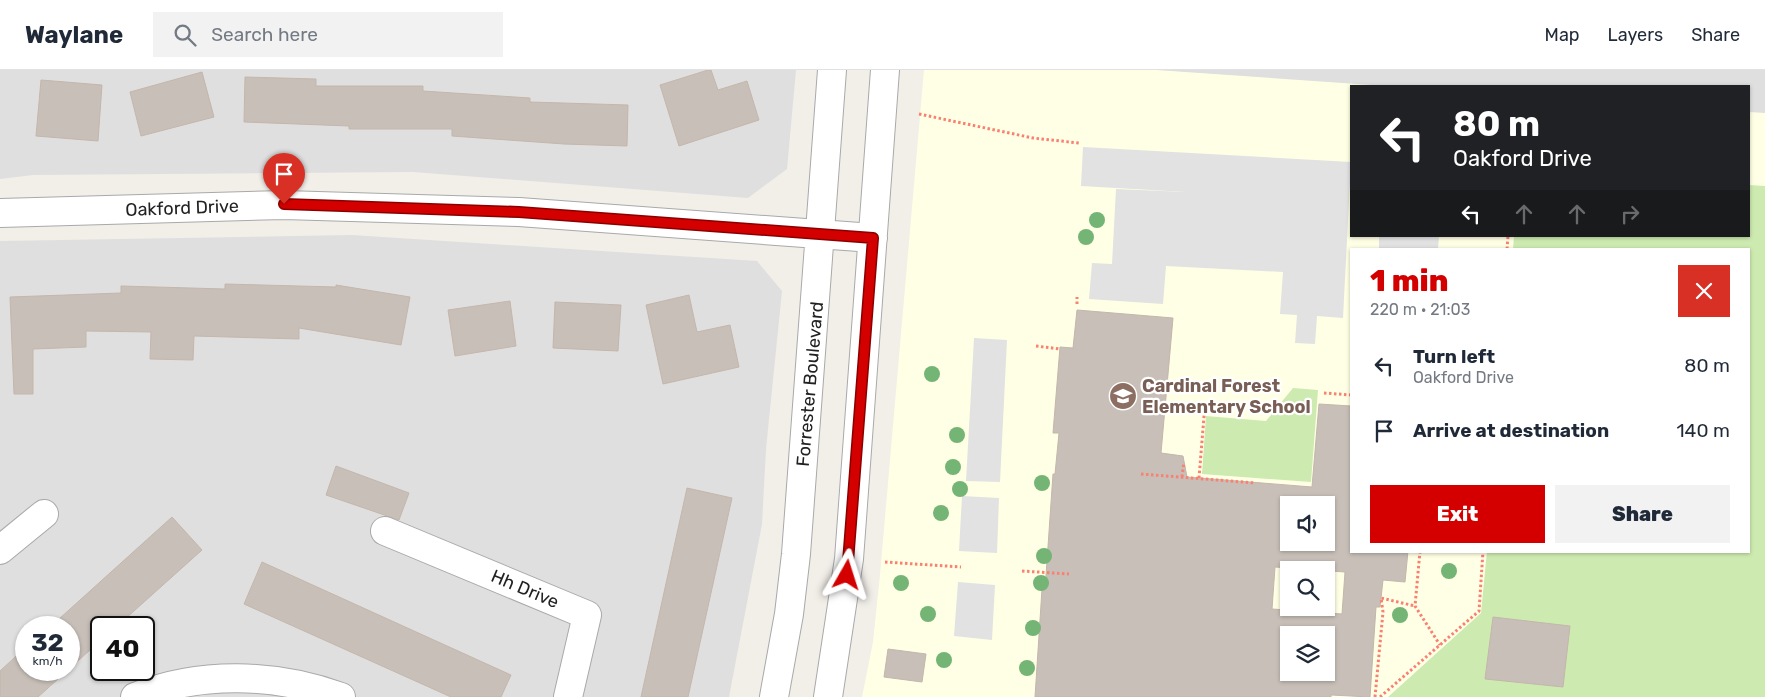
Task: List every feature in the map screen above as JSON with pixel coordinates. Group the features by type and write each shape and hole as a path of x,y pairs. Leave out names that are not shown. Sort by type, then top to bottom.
{"street":[{"name":"Forrester Boulevard","path":"774,697 789,614 796,554 822,235 832,70"},
{"path":"828,697 849,559 885,70"},
{"name":"Oakford Drive","path":"0,213 284,204 519,212 873,238"},
{"path":"0,550 44,514"},
{"name":"Hh Drive","path":"385,531 587,615 568,697"},
{"path":"134,697 181,683 216,678 251,678 290,683 341,697"}],"path":[{"path":"919,114 1033,138 1079,143"},
{"path":"1077,297 1077,304"},
{"path":"1036,346 1060,349"},
{"path":"1324,393 1350,395"},
{"path":"1199,478 1205,404"},
{"path":"1182,477 1184,462"},
{"path":"1141,474 1255,483"},
{"path":"1420,553 1415,606 1440,645"},
{"path":"1380,697 1479,611 1483,553"},
{"path":"885,562 961,567"},
{"path":"1022,571 1069,574"},
{"path":"1375,697 1383,612 1381,598 1415,606"}],"shaded area":[{"path":"0,70 796,70 787,169 748,198 413,172 33,175 0,179"},
{"name":"Cardinal Forest Elementary School","path":"924,70 1156,70 1372,85 1350,85 1350,237 1750,237 1750,112 1765,113 1765,697 862,697 873,642 880,575"},
{"path":"1151,70 1765,70 1765,114 1750,113 1750,85 1362,85"},
{"path":"1083,147 1350,162 1343,318 1317,316 1315,344 1295,343 1297,315 1280,314 1283,272 1166,266 1163,304 1089,299 1092,263 1112,264 1116,189 1186,192 1081,186"},
{"path":"352,235 757,261 782,291 766,449 762,524 729,697 0,697 0,241"},
{"path":"1379,237 1439,237 1438,248 1379,248"},
{"path":"974,338 1007,340 1000,482 966,481"},
{"path":"962,496 999,498 997,553 959,551"},
{"path":"958,582 995,585 992,640 954,636"}],"green space":[{"path":"1750,185 1765,186 1765,697 1388,697 1481,613 1487,553 1750,553 1750,248 1513,248 1514,237 1750,237"},
{"path":"1293,388 1318,390 1311,482 1202,474 1206,416 1266,421"}],"building":[{"path":"711,70 718,90 747,81 759,120 679,146 660,85"},
{"path":"202,72 214,117 141,136 130,92"},
{"path":"245,77 316,79 316,86 423,86 423,91 530,98 530,102 628,105 627,146 564,144 452,136 452,129 349,129 349,126 244,122"},
{"path":"41,80 102,85 98,141 36,136"},
{"path":"225,284 336,287 336,285 410,297 401,345 299,328 299,339 194,336 193,360 150,359 151,332 86,331 86,347 33,349 33,394 14,394 10,297 121,293 121,286 225,289"},
{"path":"689,295 697,332 730,325 739,367 663,384 646,305"},
{"path":"510,301 516,346 455,356 448,310"},
{"path":"555,302 621,305 618,351 553,348"},
{"path":"1077,310 1173,318 1161,453 1183,456 1187,477 1312,487 1319,404 1350,406 1350,553 1408,553 1405,582 1383,580 1380,607 1376,607 1370,697 1331,695 1331,697 1035,697 1042,589 1045,590 1053,474 1055,474 1059,433 1053,433 1060,347 1073,348"},
{"path":"336,466 409,493 399,520 326,495"},
{"path":"687,488 732,498 688,697 641,697"},
{"path":"172,517 202,550 128,616 90,616 90,650 80,659 80,616 62,616"},
{"path":"262,562 511,675 501,697 451,697 244,604"},
{"path":"1493,617 1570,626 1563,687 1485,679"},
{"path":"888,649 926,654 922,682 884,677"},
{"path":"15,657 15,681 56,681 38,697 0,697 0,671"}],"place":[{"name":"Cardinal Forest Elementary School","path":"1123,396"}],"route":[{"path":"284,204 519,212 873,238 847,575"}]}
